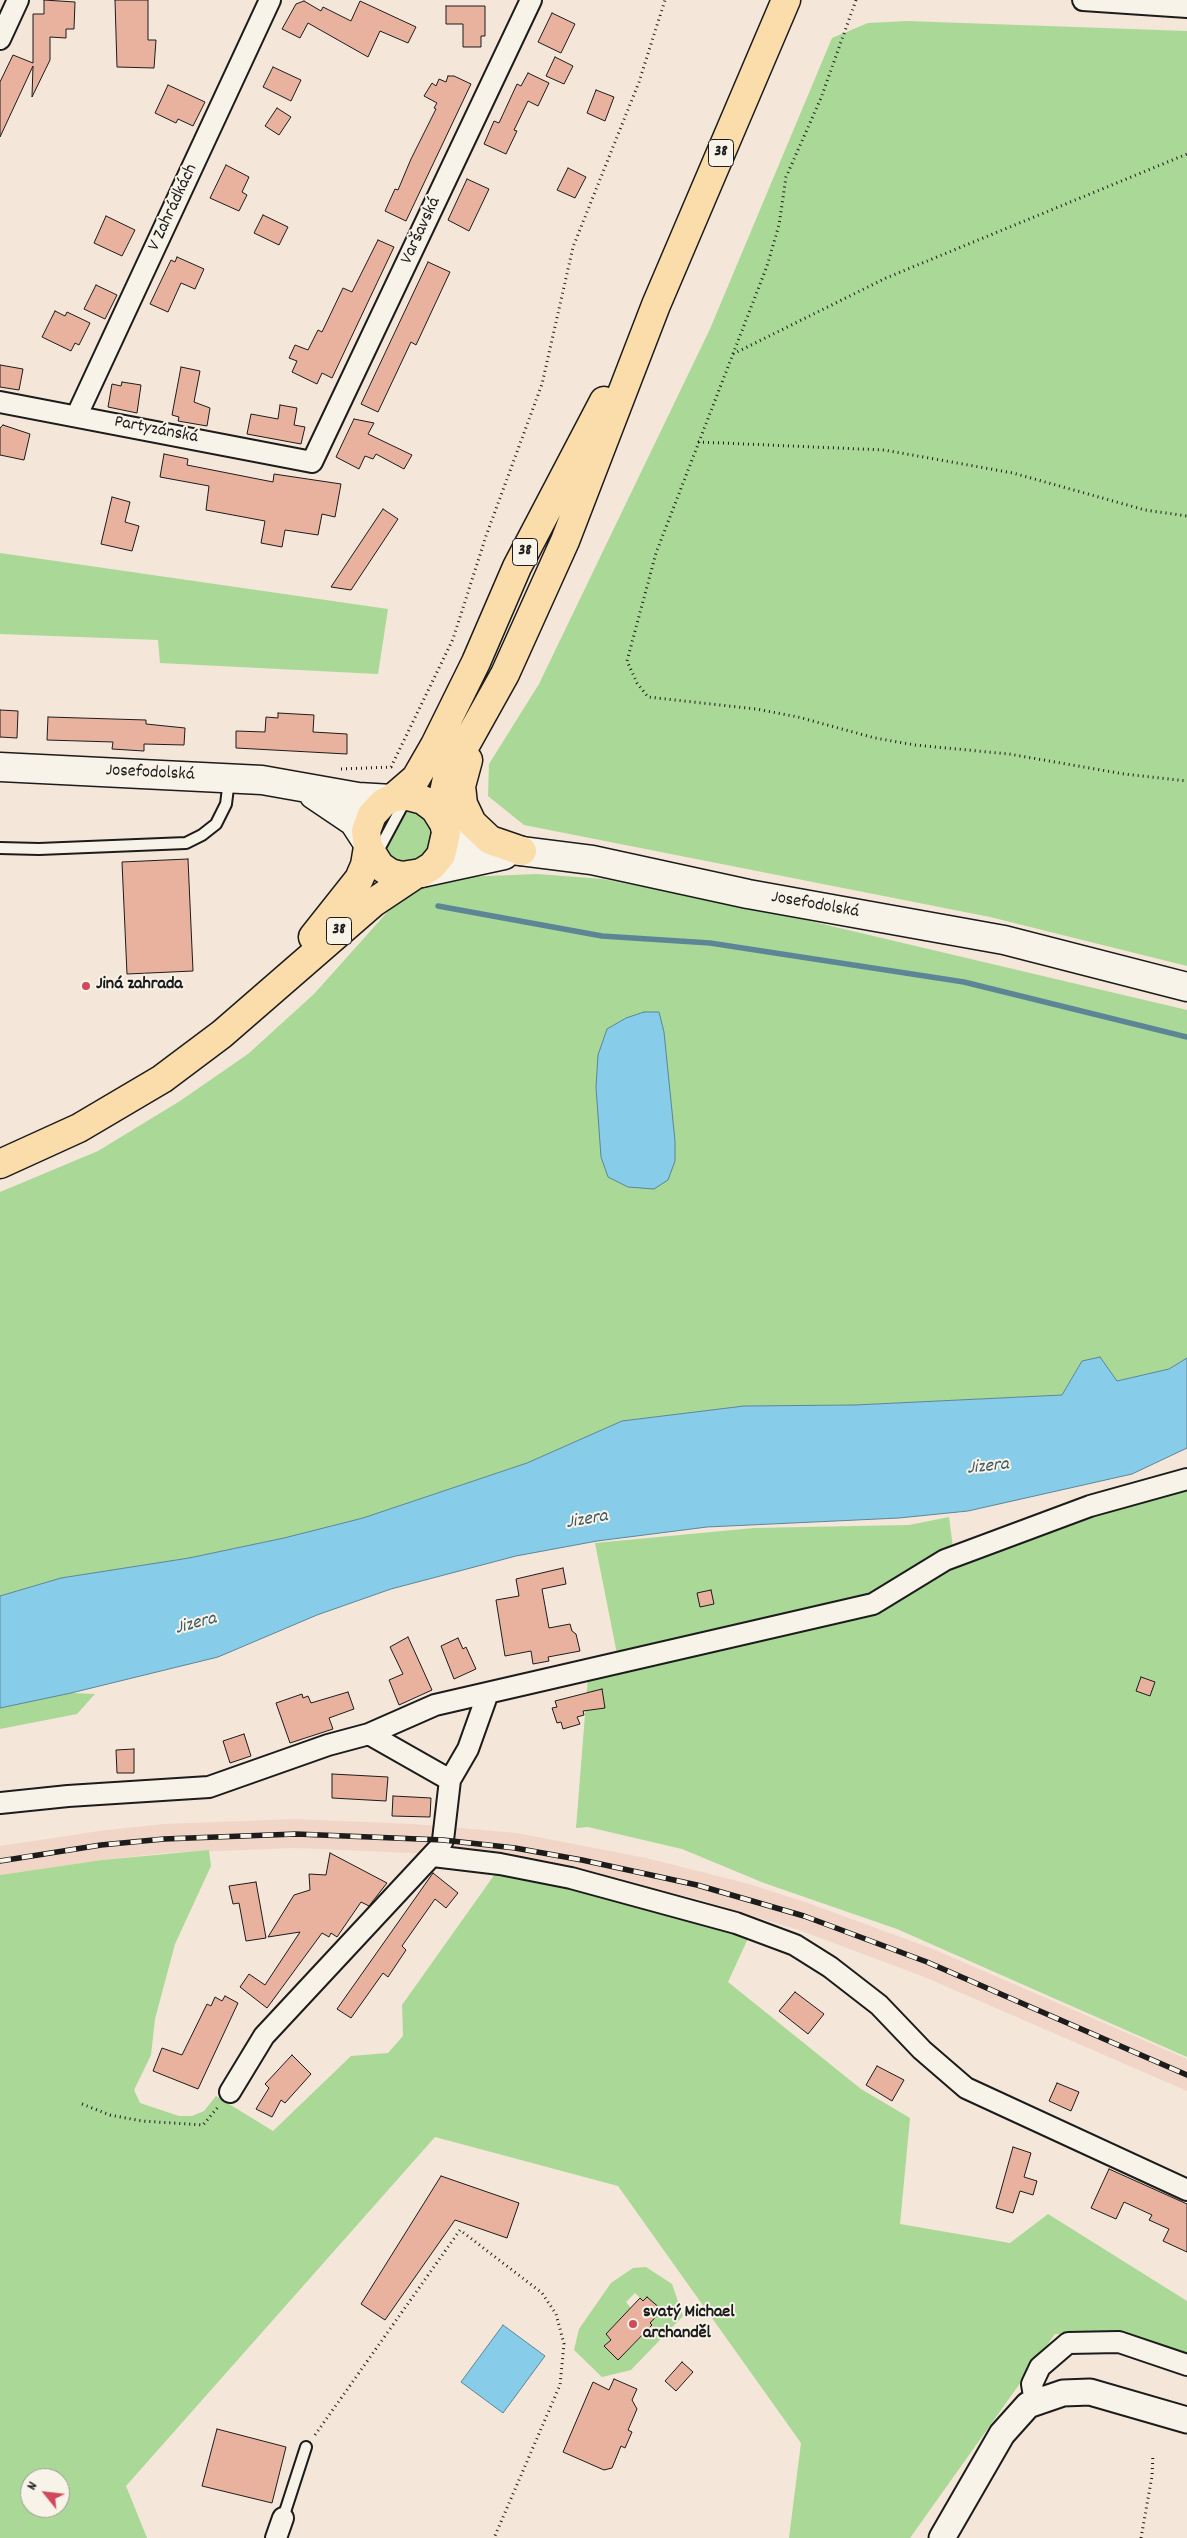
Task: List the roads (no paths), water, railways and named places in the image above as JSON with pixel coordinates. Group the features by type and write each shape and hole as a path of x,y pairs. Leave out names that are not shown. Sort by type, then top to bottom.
{"main road":[{"name":"38","path":"0,1164 79,1128 162,1079 222,1034 369,906 432,866 441,854 446,841 442,802 447,778 509,666 589,482 656,305 786,0"},
{"name":"38","path":"267,994 354,886 366,865 369,849 368,826 372,815 384,803 398,797 410,785 423,767 448,720 539,523 656,305"},
{"path":"509,666 465,765 462,777 462,797 472,823 484,836 503,846 522,851"},
{"name":"Josefodolská","path":"0,767 273,781 358,797 398,797"},
{"name":"Josefodolská","path":"300,786 354,822 369,849"},
{"path":"398,797 423,800 431,804 445,826"},
{"name":"Josefodolská","path":"445,826 467,841 489,847 592,860 748,894 1004,940 1187,987"},
{"path":"369,849 390,873 402,876 522,851"}],"street":[{"path":"0,39 18,0"},
{"name":"V Zahrádkách","path":"78,416 270,0"},
{"name":"Varšavská","path":"312,462 531,0"},
{"path":"1083,0 1187,7"},
{"name":"Partyzánská","path":"0,402 312,462"},
{"path":"0,1803 68,1796 209,1787 328,1745 369,1734 435,1705 874,1604 945,1560 1090,1506 1187,1478"},
{"path":"230,2092 264,2036 433,1856 443,1840 450,1780 468,1749 488,1693"},
{"path":"369,1734 450,1780"},
{"path":"433,1856 500,1864 571,1878 736,1923 795,1945 830,1967 879,2005 922,2050 966,2088 1187,2190"},
{"path":"1035,2402 1032,2384 1040,2367 1068,2342 1119,2342 1187,2365"},
{"path":"942,2538 1002,2434 1028,2405 1063,2393 1090,2392 1187,2420"},
{"path":"276,2538 283,2518"}],"lane":[{"path":"0,848 39,849 186,842 202,836 216,824 226,804 229,778"},
{"path":"283,2518 306,2447"}],"water":[{"path":"644,1012 659,1012 664,1032 675,1141 675,1161 668,1180 654,1189 628,1187 608,1177 601,1157 596,1087 598,1055 607,1029 626,1018"},
{"name":"Jizera","path":"1100,1357 1117,1381 1169,1369 1187,1358 1187,1448 1132,1474 968,1511 899,1518 707,1527 597,1541 516,1556 391,1589 317,1615 218,1657 71,1693 0,1708 0,1596 61,1578 189,1558 284,1538 363,1518 527,1463 622,1421 744,1406 855,1405 1062,1395 1082,1361"},
{"path":"503,2325 545,2356 503,2413 461,2382"}],"waterway":[{"path":"438,906 602,936 710,943 964,982 1187,1037"}],"railway":[{"path":"0,1861 101,1845 164,1839 296,1834 443,1840 515,1848 582,1860 697,1885 804,1916 927,1962 1187,2075"}],"place":[{"name":"Jiná zahrada","path":"86,986"},
{"name":"svatý Michael archanděl","path":"633,2324"}]}
